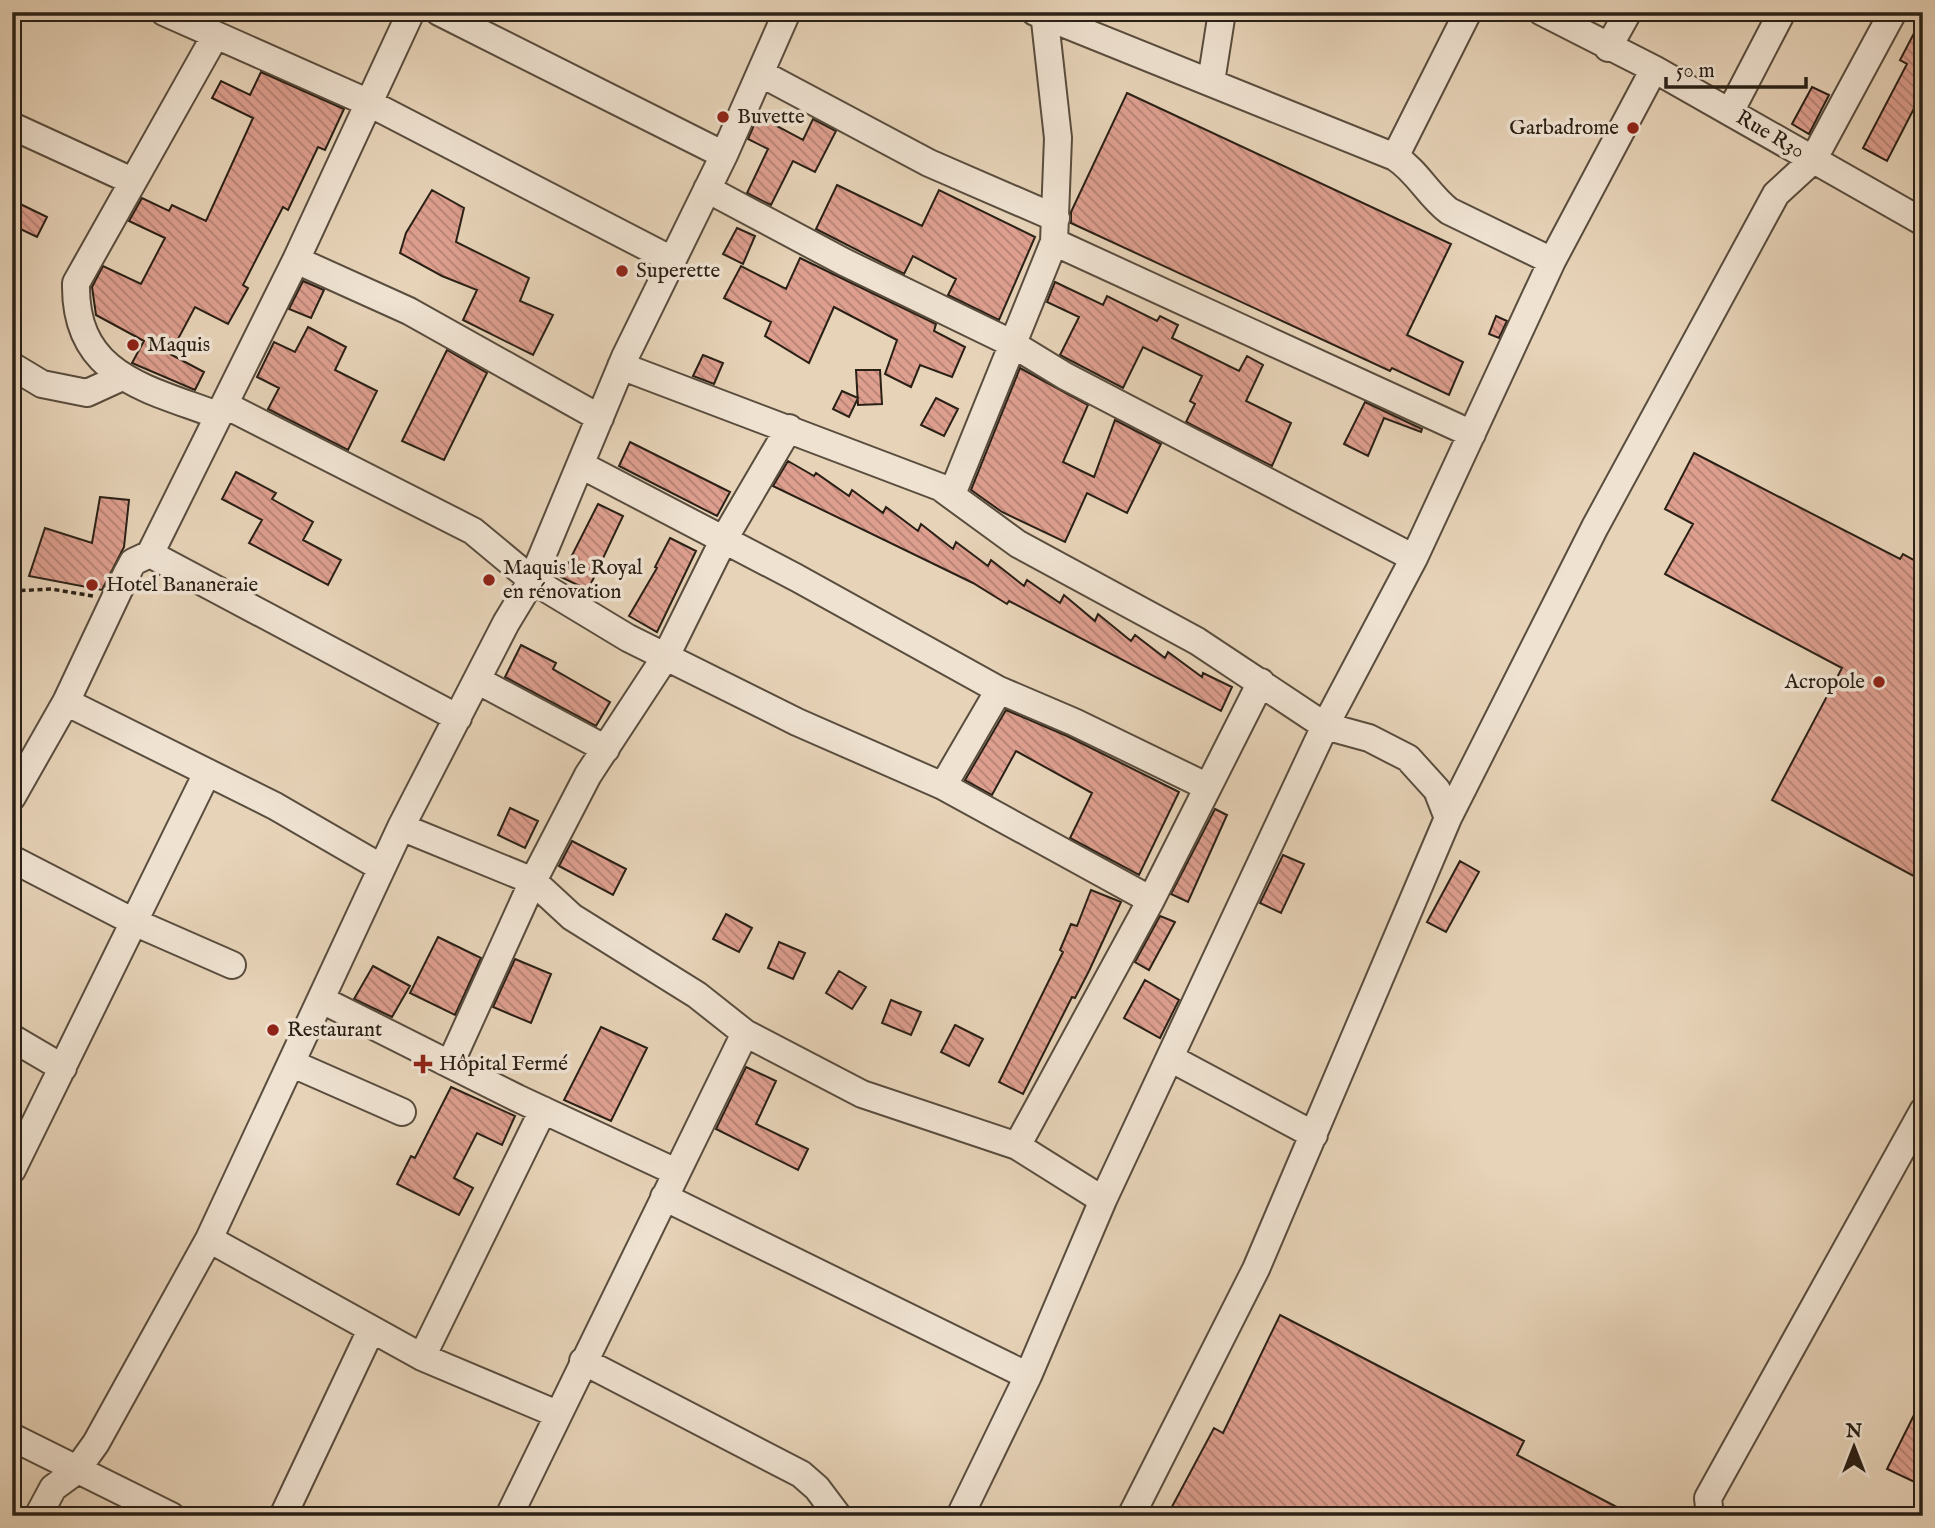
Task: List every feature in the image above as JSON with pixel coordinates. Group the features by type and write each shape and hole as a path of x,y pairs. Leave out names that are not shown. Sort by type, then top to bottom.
{"street":[{"path":"164,12 369,103 672,260"},
{"path":"12,797 66,702 112,600 133,562 150,554 296,260 411,12"},
{"path":"439,12 724,155"},
{"path":"38,1516 53,1489 75,1471 96,1443 209,1239 401,827 532,580 621,366 724,155 787,12"},
{"path":"1211,82 1222,12"},
{"path":"1395,157 1468,12"},
{"name":"Rue R30","path":"1542,12 1608,48 1654,69 1923,222"},
{"path":"1608,48 1628,12"},
{"path":"1730,112 1782,12"},
{"path":"1131,1516 1256,1269 1448,818 1595,527 1776,194 1813,160 1893,12"},
{"path":"1041,14 1395,157 1413,169 1435,200 1449,211 1552,261"},
{"path":"952,494 1055,230 1059,138 1041,14"},
{"path":"215,36 76,283 75,313 101,361 122,377 221,410 473,531 532,580 628,638 797,722 943,786 1151,900"},
{"path":"960,1516 1028,1376 1103,1200 1172,1059 1325,726 1414,558 1552,261 1654,69"},
{"path":"760,74 1055,230 1472,434"},
{"path":"12,126 132,181"},
{"path":"707,189 844,262 1012,343 1065,376 1414,558"},
{"path":"296,260 409,310 600,418"},
{"path":"12,366 42,384 87,393 122,377"},
{"path":"621,366 789,428 952,494 1018,544 1111,592 1261,682 1325,726 1369,738 1408,758 1437,790 1448,818"},
{"path":"450,1064 533,881 588,775 666,656 723,540 789,428"},
{"path":"581,464 999,690 1074,722 1208,787"},
{"path":"150,554 458,718"},
{"path":"477,680 606,749"},
{"path":"1017,1146 1151,900 1261,682"},
{"path":"943,786 999,690"},
{"path":"66,702 320,830 382,868"},
{"path":"12,1170 207,773"},
{"path":"401,827 533,881 572,917 697,995 745,1033 862,1094 1017,1146 1103,1200"},
{"path":"12,859 134,922 232,965"},
{"path":"322,1000 676,1172"},
{"path":"509,1516 745,1033"},
{"path":"12,1038 64,1068"},
{"path":"1172,1059 1314,1135"},
{"path":"293,1063 402,1112"},
{"path":"422,1357 544,1110"},
{"path":"1710,1516 1708,1498 1923,1111"},
{"path":"664,1197 1028,1376"},
{"path":"209,1239 422,1357 557,1414"},
{"path":"283,1516 371,1330"},
{"path":"583,1361 801,1474 817,1488 838,1516"},
{"path":"12,1437 75,1471 171,1516"}],"path":[{"path":"12,591 51,589 112,600"}],"building":[{"path":"1923,16 1923,91 1887,161 1863,148 1907,64 1900,60"},
{"path":"261,72 344,109 325,150 318,147 288,210 283,207 243,285 248,288 228,324 195,307 170,354 204,372 195,390 132,363 144,341 96,315 92,287 103,266 141,284 165,238 129,221 142,198 169,211 172,205 206,221 253,118 212,98 221,81 250,95"},
{"path":"1812,87 1829,95 1809,134 1792,124"},
{"path":"1127,93 1451,244 1407,335 1463,362 1449,395 1392,368 1390,371 1071,223 1071,212"},
{"path":"758,116 803,140 813,119 836,131 815,172 793,161 771,205 747,193 768,149 748,139"},
{"path":"837,185 922,226 939,190 1035,237 999,320 948,295 956,279 913,256 904,274 816,229"},
{"path":"432,190 464,208 456,242 529,278 520,301 553,315 533,355 463,320 477,290 442,276 400,253 406,233"},
{"path":"12,200 47,217 37,237 12,225"},
{"path":"737,228 755,236 743,264 723,254"},
{"path":"800,258 936,324 934,331 965,347 952,377 920,365 911,387 885,374 897,340 834,307 809,363 765,336 771,322 724,298 741,266 786,289"},
{"path":"303,281 324,290 311,318 289,309"},
{"path":"1055,282 1103,305 1107,296 1157,321 1160,316 1178,325 1172,338 1239,371 1247,356 1263,365 1246,401 1291,423 1272,466 1186,422 1195,404 1190,401 1202,376 1143,347 1123,388 1060,355 1079,317 1047,302"},
{"path":"1496,316 1507,321 1499,338 1489,334"},
{"path":"308,327 346,347 335,370 377,391 348,450 268,409 279,388 257,377 274,342 295,352"},
{"path":"447,350 487,373 444,460 402,441"},
{"path":"703,355 723,363 714,384 693,376"},
{"path":"1020,368 1088,405 1063,462 1094,477 1115,420 1161,444 1127,513 1087,493 1065,542 1002,512 971,490"},
{"path":"856,370 880,370 882,404 858,405"},
{"path":"842,391 858,398 849,417 833,409"},
{"path":"936,398 958,409 944,436 921,425"},
{"path":"1365,402 1422,429 1421,432 1384,418 1368,456 1344,444"},
{"path":"630,442 730,492 717,516 619,466"},
{"path":"1694,453 1900,559 1903,554 1923,565 1923,881 1772,800 1842,668 1665,574 1693,524 1665,509"},
{"path":"788,461 814,476 816,473 849,496 852,490 883,513 886,507 918,531 921,524 953,549 956,542 988,566 991,560 1024,586 1027,580 1060,603 1064,595 1095,621 1098,614 1131,641 1135,635 1165,658 1168,652 1202,677 1203,673 1232,687 1221,711 1009,601 1007,604 973,583 773,486"},
{"path":"236,472 276,493 272,499 313,522 303,540 341,560 328,585 249,543 262,520 222,499"},
{"path":"100,497 129,500 124,547 102,590 29,576 45,528 92,543"},
{"path":"598,504 623,516 588,590 561,577"},
{"path":"670,538 696,551 657,632 629,616 657,568 655,567"},
{"path":"521,645 556,663 553,669 610,702 596,726 505,677"},
{"path":"1006,710 1067,736 1179,792 1139,875 1070,838 1092,793 1016,751 992,795 965,780"},
{"path":"510,808 538,821 525,848 498,835"},
{"path":"1215,809 1227,815 1188,902 1171,894"},
{"path":"572,841 626,869 613,895 559,866"},
{"path":"1283,855 1304,864 1281,913 1260,903"},
{"path":"1460,861 1479,872 1446,932 1427,922"},
{"path":"1091,890 1121,902 1089,971 1075,998 1072,997 1023,1094 999,1082 1063,952 1060,950 1071,924 1077,926"},
{"path":"726,914 752,928 739,952 713,939"},
{"path":"1160,916 1175,922 1149,970 1135,962"},
{"path":"438,937 481,958 455,1015 410,993"},
{"path":"779,942 805,953 793,979 768,968"},
{"path":"515,959 551,974 531,1023 493,1007"},
{"path":"373,966 410,986 392,1017 354,999"},
{"path":"839,971 866,987 852,1009 826,993"},
{"path":"1145,980 1179,1000 1160,1038 1124,1018"},
{"path":"891,1000 921,1012 911,1035 882,1023"},
{"path":"955,1025 983,1039 969,1066 941,1052"},
{"path":"601,1027 647,1048 611,1121 564,1100"},
{"path":"746,1067 776,1081 756,1124 808,1149 798,1170 716,1129"},
{"path":"451,1087 515,1116 502,1145 477,1133 454,1178 473,1188 459,1215 397,1184 411,1156 415,1158"},
{"path":"1280,1315 1524,1441 1517,1455 1634,1516 1167,1516 1214,1428 1223,1433"},
{"path":"1923,1397 1923,1486 1887,1469"}],"place":[{"name":"Buvette","path":"723,117"},
{"name":"Garbadrome","path":"1633,128"},
{"name":"Superette","path":"622,271"},
{"name":"Maquis","path":"133,345"},
{"name":"Maquis le Royal en rénovation","path":"489,580"},
{"name":"Hotel Bananeraie","path":"92,585"},
{"name":"Acropole","path":"1879,682"},
{"name":"Restaurant","path":"273,1030"},
{"name":"Hôpital Fermé","path":"423,1064"}]}
